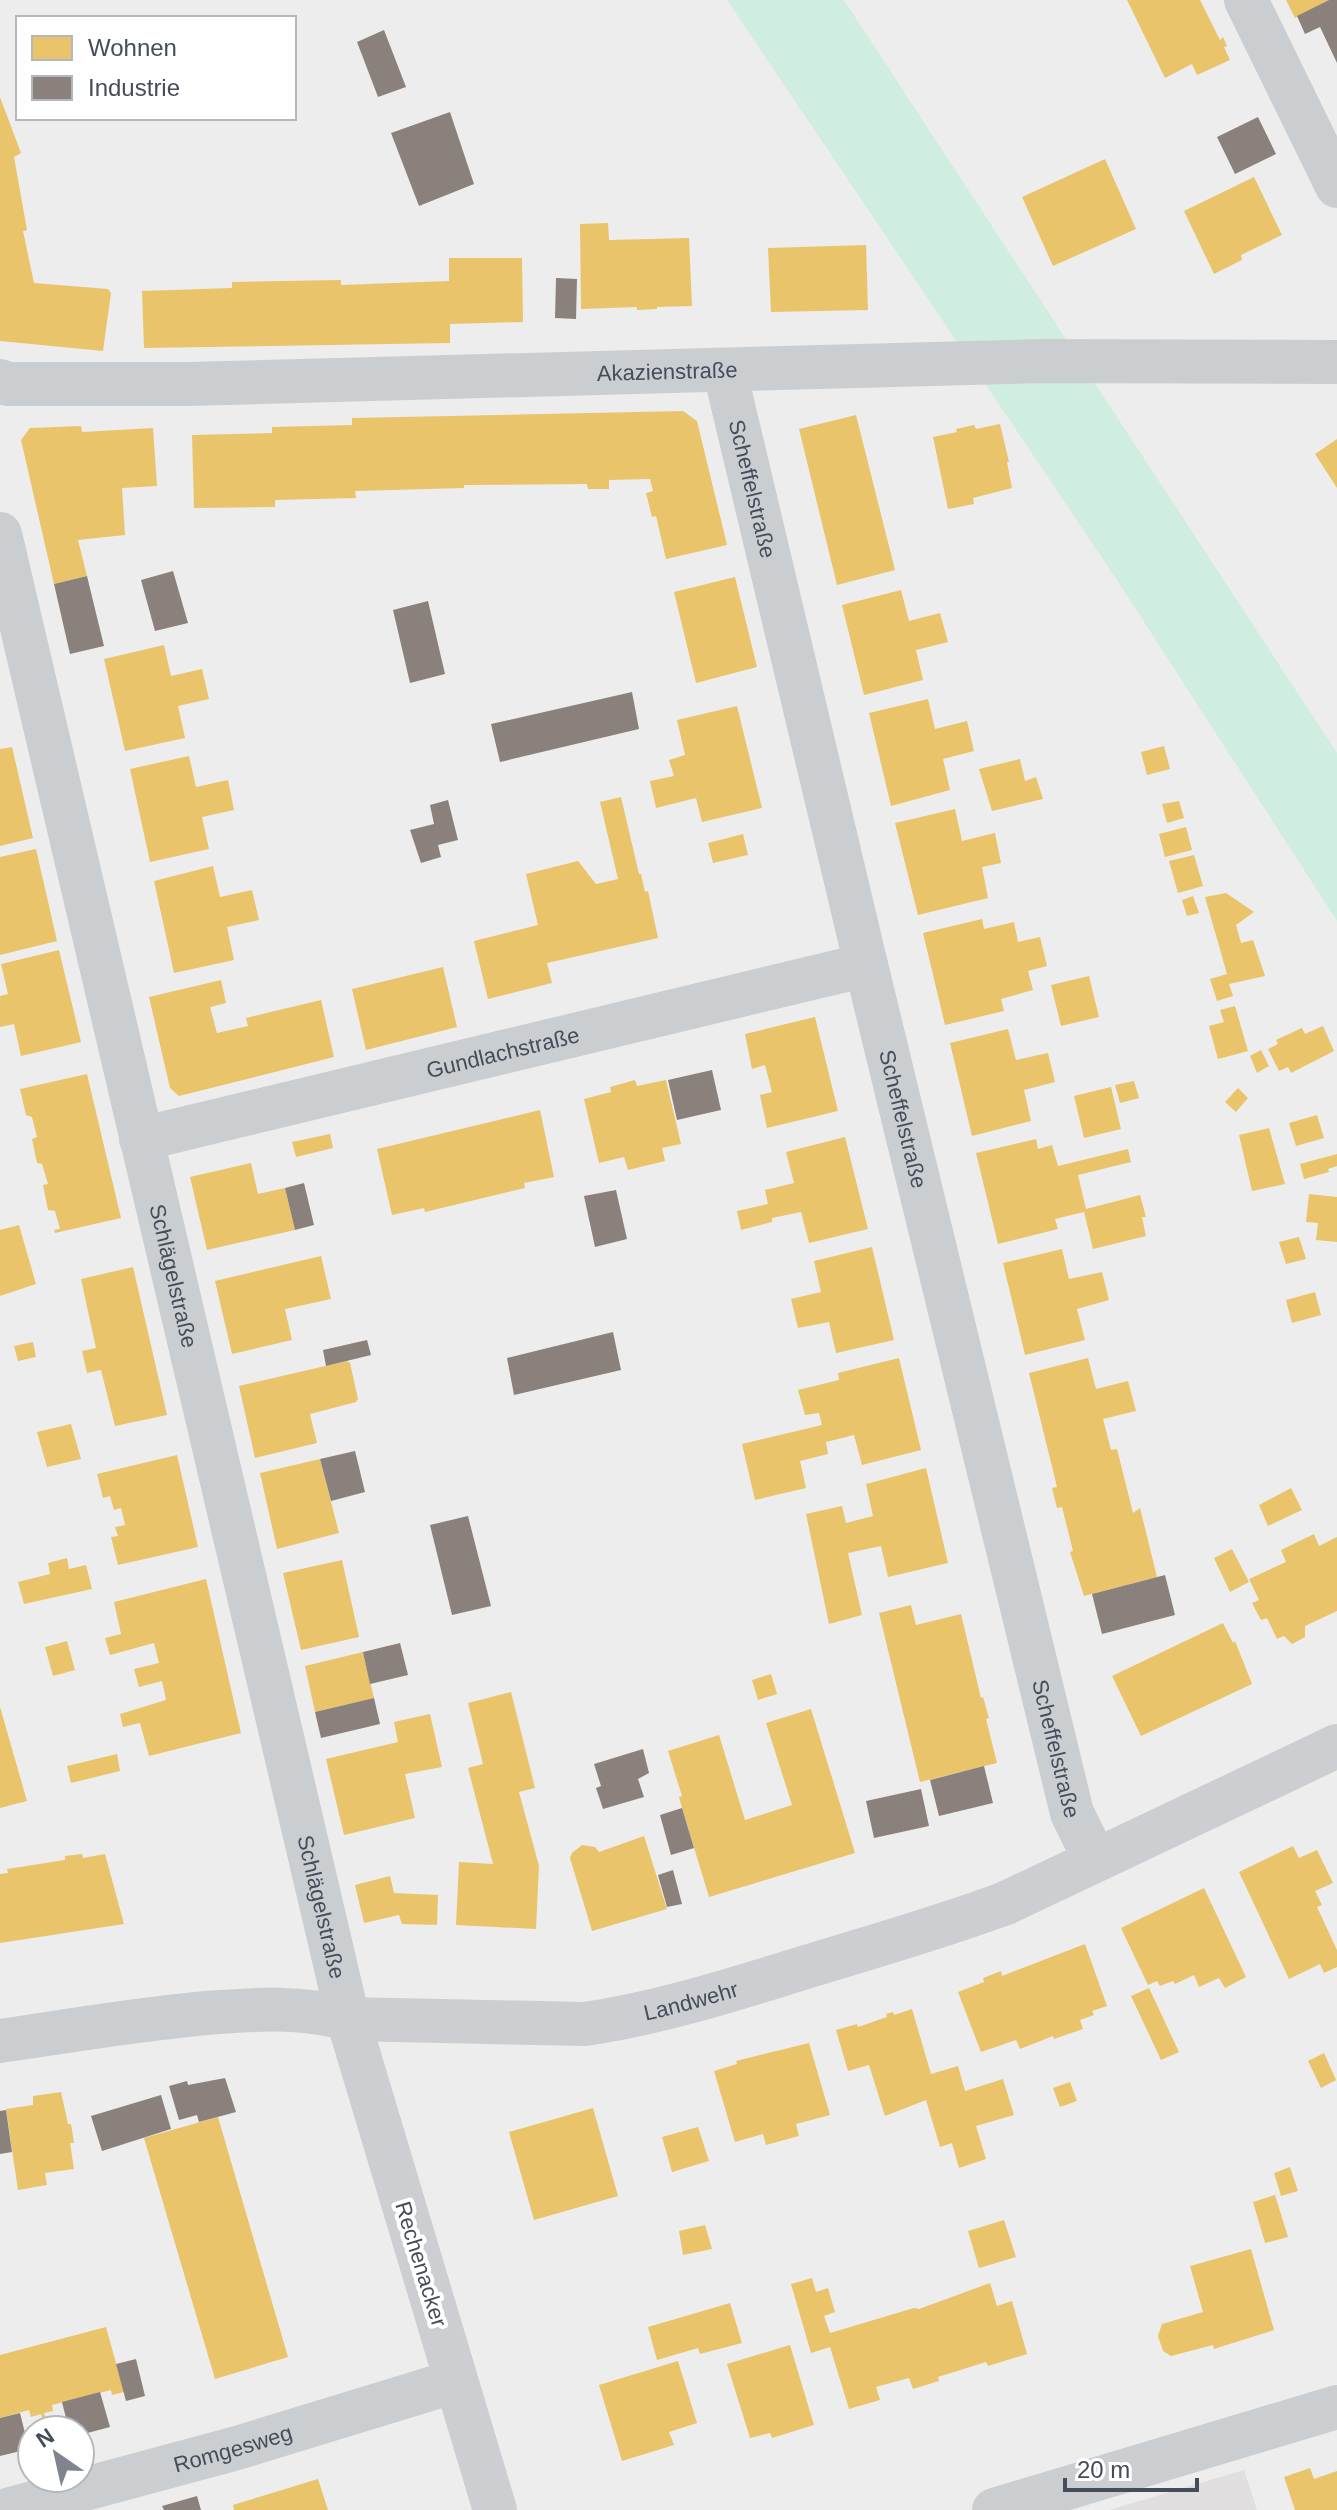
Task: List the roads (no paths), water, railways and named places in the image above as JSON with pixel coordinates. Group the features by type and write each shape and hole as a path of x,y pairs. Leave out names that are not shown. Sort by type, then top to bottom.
{"street":[{"path":"1246,0 1337,186"},
{"name":"Akazienstraße","path":"0,381 7,384 188,384 725,372 1043,361 1337,362"},
{"name":"Scheffelstraße","path":"725,372 1072,1813 1095,1860"},
{"name":"Schlägelstraße","path":"0,534 348,2019"},
{"name":"Gundlachstraße","path":"141,1139 866,965"},
{"name":"Landwehr","path":"0,2041 170,2016 258,2009 319,2011 348,2019 554,2025 624,2018 716,1995 1006,1903 1337,1746"},
{"name":"Rechenacker","path":"348,2019 495,2510"},
{"name":"Romgesweg","path":"7,2510 237,2448 456,2381"},
{"path":"994,2510 1337,2407"}]}
